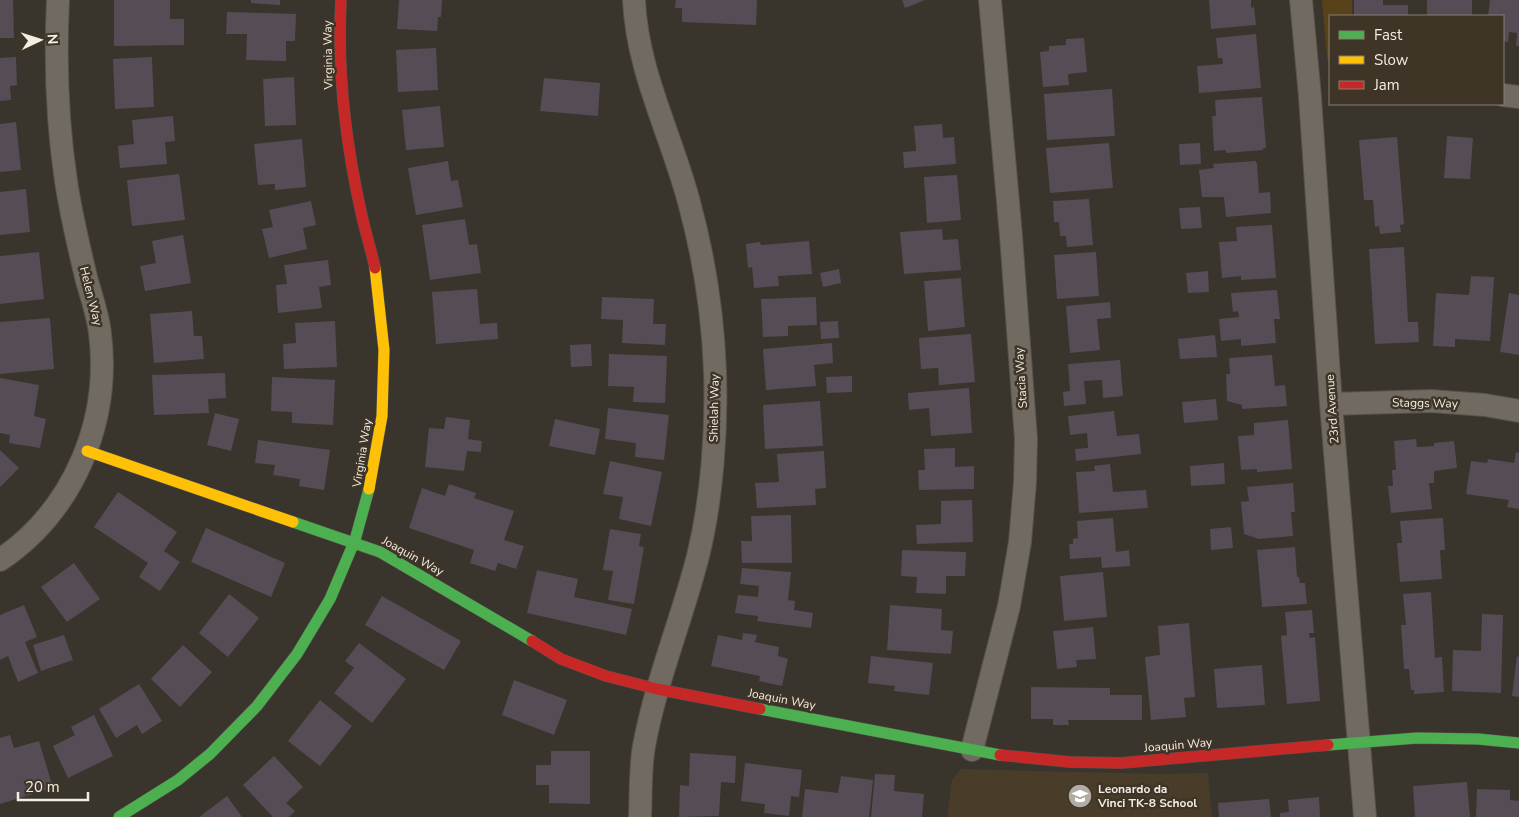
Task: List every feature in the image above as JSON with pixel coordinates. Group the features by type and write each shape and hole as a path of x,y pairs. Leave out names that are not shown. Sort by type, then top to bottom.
{"street":[{"name":"Helen Way","path":"0,560 34,533 53,511 73,481 87,451 99,408 102,368 100,332 77,241 66,181 58,105 56,44 58,0"},
{"name":"Virginia Way","path":"119,817 159,793 208,755 247,718 276,684 307,640 329,601 354,542 370,493 380,441 385,388 384,334 378,280 359,204 348,143 341,81 341,0"},
{"name":"Shielah Way","path":"634,0 635,24 640,49 689,202 700,252 709,302 715,372 714,443 706,514 698,554 657,689 643,748 640,817"},
{"name":"Stacia Way","path":"972,750 1009,606 1020,542 1026,482 1026,438 1012,236 990,0"},
{"name":"23rd Avenue","path":"1301,0 1320,96 1331,404 1365,817"},
{"path":"1504,95 1519,97"},
{"name":"Staggs Way","path":"1331,404 1431,401 1519,411"},
{"name":"Joaquin Way","path":"87,451 380,552 561,659 606,676 657,689 972,750 1006,756 1061,761 1121,763 1418,738 1478,738 1519,743"}],"shaded area":[{"path":"1322,0 1352,0 1352,15 1329,15 1329,62 1327,58"},
{"name":"Leonardo da Vinci TK-8 School","path":"961,769 1160,774 1208,773 1212,817 947,817 952,780"}],"building":[{"path":"0,0 13,0 14,38 0,38"},
{"path":"114,0 170,0 170,19 184,19 184,45 114,46"},
{"path":"251,0 280,0 280,5 251,3"},
{"path":"399,0 442,0 441,17 438,17 437,31 397,29"},
{"path":"676,0 757,0 756,25 682,22 682,8 675,8"},
{"path":"902,0 925,0 905,8"},
{"path":"1209,0 1251,0 1251,8 1254,7 1256,25 1211,29"},
{"path":"1354,0 1383,0 1383,5 1408,5 1408,15 1354,15"},
{"path":"1427,0 1472,0 1472,15 1427,15"},
{"path":"1490,0 1519,0 1519,46 1516,46 1517,33 1509,32 1508,42 1504,41 1504,15 1488,15"},
{"path":"227,12 296,14 295,41 286,41 286,61 246,60 247,34 226,34"},
{"path":"1256,34 1261,88 1199,93 1197,66 1223,64 1222,58 1218,58 1216,38"},
{"path":"1084,38 1087,72 1068,74 1069,85 1043,87 1040,52 1049,51 1049,46 1066,45 1066,39"},
{"path":"436,48 438,90 398,92 396,50"},
{"path":"16,57 17,85 10,86 11,100 0,101 0,58"},
{"path":"152,57 154,107 115,109 113,59"},
{"path":"294,77 296,125 265,126 263,79"},
{"path":"544,78 600,83 598,116 540,111"},
{"path":"1112,89 1115,136 1047,140 1044,94"},
{"path":"1262,97 1266,148 1263,148 1263,150 1226,153 1226,150 1214,151 1212,116 1216,116 1215,100"},
{"path":"440,106 444,147 406,150 402,110"},
{"path":"173,116 175,141 165,142 167,164 120,168 118,146 134,144 132,120"},
{"path":"16,122 21,170 0,172 0,124"},
{"path":"942,124 943,138 954,137 956,164 904,168 903,152 916,151 914,126"},
{"path":"1447,136 1473,138 1470,179 1444,178"},
{"path":"1397,137 1404,224 1400,225 1401,232 1380,234 1379,226 1375,227 1373,200 1364,200 1359,140"},
{"path":"302,139 306,187 275,190 275,184 258,185 254,144"},
{"path":"1109,143 1113,188 1050,193 1046,148"},
{"path":"1200,143 1201,164 1180,165 1179,144"},
{"path":"448,161 451,181 458,180 463,207 416,215 408,168"},
{"path":"1256,161 1259,193 1270,192 1271,213 1226,217 1224,197 1202,197 1199,170 1214,168 1213,164"},
{"path":"179,174 185,220 132,226 127,180"},
{"path":"957,175 961,220 927,223 924,177"},
{"path":"26,189 30,232 0,235 0,192"},
{"path":"1089,199 1093,245 1067,247 1066,236 1060,236 1059,222 1054,222 1053,201"},
{"path":"311,201 316,225 303,228 307,249 269,258 262,229 273,227 269,210"},
{"path":"1200,207 1202,228 1181,229 1179,208"},
{"path":"465,219 469,245 477,244 481,273 430,280 422,225"},
{"path":"1272,225 1276,278 1241,280 1241,276 1222,278 1219,242 1237,241 1236,227"},
{"path":"942,229 943,240 958,239 961,270 904,274 900,232"},
{"path":"183,235 191,283 145,291 140,266 156,263 152,241"},
{"path":"809,241 812,274 778,276 779,286 754,288 752,267 748,268 746,244 760,242 761,245"},
{"path":"1404,247 1408,322 1418,322 1419,342 1375,344 1369,249"},
{"path":"39,252 44,299 0,304 0,256"},
{"path":"1096,252 1099,296 1057,299 1054,255"},
{"path":"328,260 331,285 319,287 322,308 278,313 276,285 287,284 284,265"},
{"path":"839,269 841,283 823,287 820,273"},
{"path":"1208,271 1209,292 1188,293 1186,273"},
{"path":"1471,276 1494,277 1490,341 1455,339 1455,347 1433,346 1436,293 1469,295"},
{"path":"961,278 965,327 928,331 924,281"},
{"path":"477,289 480,324 497,323 498,339 436,344 432,292"},
{"path":"1277,290 1280,319 1274,319 1276,343 1241,346 1241,339 1221,341 1219,319 1239,317 1238,311 1233,312 1231,293"},
{"path":"1509,293 1519,295 1519,355 1500,352"},
{"path":"602,297 654,299 653,324 666,324 665,345 622,343 623,320 601,319"},
{"path":"816,297 817,325 788,326 788,336 763,337 761,299"},
{"path":"1110,302 1111,318 1097,319 1100,350 1070,353 1066,306"},
{"path":"192,311 194,336 202,336 204,359 154,363 150,314"},
{"path":"50,318 54,369 0,374 0,322"},
{"path":"335,321 337,367 284,369 283,344 296,343 295,323"},
{"path":"838,321 839,338 821,339 820,322"},
{"path":"971,334 975,382 939,385 938,368 921,369 919,338"},
{"path":"1215,335 1217,357 1180,359 1178,339"},
{"path":"832,343 833,363 814,365 816,386 766,390 763,349"},
{"path":"591,344 592,366 571,367 570,345"},
{"path":"609,354 667,356 665,403 633,402 634,387 608,386"},
{"path":"1272,355 1275,386 1285,385 1287,406 1242,409 1242,405 1227,401 1226,374 1230,374 1229,358"},
{"path":"1120,360 1123,396 1103,398 1102,380 1084,381 1086,404 1064,406 1063,392 1070,391 1068,364"},
{"path":"225,373 226,398 208,399 209,413 154,415 152,375"},
{"path":"852,376 852,392 827,393 826,377"},
{"path":"272,377 335,380 333,425 292,423 292,412 271,411"},
{"path":"0,378 39,385 34,416 46,419 40,448 9,443 10,435 0,433"},
{"path":"969,388 972,433 931,436 929,408 909,410 908,393"},
{"path":"1216,399 1218,420 1184,423 1182,402"},
{"path":"820,401 823,446 765,449 763,405"},
{"path":"608,408 669,415 664,460 635,457 636,443 605,439"},
{"path":"1114,411 1117,436 1139,434 1141,454 1076,461 1075,449 1088,448 1087,433 1070,435 1068,416"},
{"path":"215,413 239,419 231,451 207,445"},
{"path":"446,417 470,420 468,439 482,441 481,452 467,451 464,471 425,467 429,428 444,429"},
{"path":"555,419 600,429 595,455 549,446"},
{"path":"1288,420 1292,469 1257,472 1257,469 1241,470 1238,436 1254,435 1254,423"},
{"path":"1416,439 1417,447 1434,446 1434,443 1454,441 1457,468 1434,471 1434,483 1429,483 1432,509 1391,513 1388,486 1393,486 1392,470 1396,470 1394,441"},
{"path":"258,440 330,450 324,490 299,486 300,479 273,475 275,465 255,463"},
{"path":"955,448 955,467 974,466 974,489 919,490 918,470 925,470 924,449"},
{"path":"0,450 19,468 0,487"},
{"path":"824,451 826,488 815,489 816,505 757,508 755,483 779,482 777,454"},
{"path":"1516,452 1519,453 1519,509 1507,507 1509,500 1466,494 1471,461 1487,463 1488,459 1514,463"},
{"path":"610,461 662,472 651,526 619,519 623,497 603,494"},
{"path":"1224,463 1225,484 1191,486 1190,466"},
{"path":"1110,464 1113,492 1146,490 1148,508 1079,513 1076,472 1095,471 1094,466"},
{"path":"1293,483 1295,512 1291,512 1293,536 1259,539 1244,534 1241,502 1249,501 1247,487"},
{"path":"449,484 476,493 474,498 514,511 504,540 524,546 516,569 498,563 495,571 470,563 474,550 409,528 422,488 445,496"},
{"path":"118,492 177,532 164,551 180,562 160,591 139,577 148,563 94,527"},
{"path":"972,500 973,542 917,544 916,525 941,524 941,501"},
{"path":"791,515 792,563 742,563 741,541 752,541 751,516"},
{"path":"1113,518 1116,552 1129,550 1130,566 1102,568 1101,557 1070,559 1069,544 1073,544 1073,539 1078,538 1077,521"},
{"path":"1443,518 1445,550 1440,550 1442,579 1400,582 1397,543 1402,543 1400,521"},
{"path":"1231,527 1233,548 1211,550 1210,529"},
{"path":"206,528 285,563 271,597 191,562"},
{"path":"610,529 641,534 639,546 644,547 634,604 608,600 613,571 603,570"},
{"path":"1295,547 1297,577 1299,577 1300,583 1305,583 1307,604 1262,607 1257,550"},
{"path":"902,550 966,552 965,576 946,576 946,594 916,593 917,577 901,576"},
{"path":"74,563 100,599 67,622 41,587"},
{"path":"742,568 791,572 788,600 795,601 794,610 813,613 811,628 757,621 758,616 735,613 738,595 758,597 759,586 740,584"},
{"path":"537,570 578,579 574,597 632,609 626,635 527,613"},
{"path":"1103,572 1107,617 1064,621 1060,576"},
{"path":"1431,592 1435,658 1442,657 1444,692 1414,694 1414,690 1411,690 1409,669 1404,669 1401,625 1406,625 1403,594"},
{"path":"229,594 259,618 228,657 199,633"},
{"path":"382,596 461,641 444,670 365,625"},
{"path":"24,605 37,637 25,642 38,673 18,682 8,656 0,660 0,615"},
{"path":"890,605 942,609 941,630 953,631 951,654 887,650"},
{"path":"1312,610 1314,633 1309,633 1310,638 1315,637 1320,701 1287,704 1281,636 1287,635 1285,612"},
{"path":"1482,614 1503,615 1501,693 1452,691 1453,650 1481,651"},
{"path":"1189,623 1195,697 1184,698 1186,717 1151,720 1145,657 1160,655 1158,626"},
{"path":"1093,627 1096,659 1076,660 1077,667 1057,669 1053,631"},
{"path":"743,633 757,635 755,642 779,647 778,656 788,659 782,686 759,681 760,676 711,666 718,635 742,640"},
{"path":"64,635 73,660 41,671 33,645"},
{"path":"359,643 406,679 372,723 334,693 354,668 345,661"},
{"path":"183,645 212,672 180,707 151,679"},
{"path":"871,656 933,663 929,695 894,691 895,686 868,683"},
{"path":"1517,656 1519,657 1519,697 1512,696"},
{"path":"1262,665 1265,705 1217,708 1214,669"},
{"path":"514,680 567,700 554,735 502,715"},
{"path":"139,684 162,721 142,734 137,725 116,738 99,709"},
{"path":"1031,687 1110,688 1110,695 1142,695 1142,720 1068,720 1069,725 1053,725 1053,719 1031,719"},
{"path":"320,700 352,726 320,766 288,741"},
{"path":"94,715 113,756 68,778 53,746 75,735 71,727"},
{"path":"10,735 14,748 39,741 53,788 0,804 0,738"},
{"path":"551,751 590,751 590,804 549,803 549,785 536,785 536,765 551,765"},
{"path":"690,753 736,756 735,783 721,782 719,816 679,817 680,785 689,786"},
{"path":"274,756 303,787 286,803 295,811 289,817 273,817 243,785"},
{"path":"745,763 802,770 799,797 791,796 789,816 764,813 765,804 741,801"},
{"path":"875,774 895,775 894,791 924,794 922,817 871,817"},
{"path":"841,776 873,780 869,817 802,817 805,789 838,793"},
{"path":"1467,782 1470,817 1415,817 1413,786"},
{"path":"1477,789 1510,790 1510,800 1519,801 1519,817 1476,817"},
{"path":"227,796 242,817 199,817"},
{"path":"1319,797 1320,817 1280,817 1280,813 1289,812 1288,800"},
{"path":"1269,799 1271,817 1219,817 1218,803"}],"traffic: fast":[{"path":"119,817 178,780 210,754 257,706 297,654 330,599 355,540 369,489"},
{"path":"293,522 380,552 532,641"},
{"path":"760,709 1000,755"},
{"path":"1328,745 1417,738 1478,739 1519,743"}],"traffic: slow":[{"path":"369,489 382,416 384,350 375,268"},
{"path":"87,451 293,522"}],"traffic: jam":[{"path":"341,0 340,54 347,134 361,212 375,268"},
{"path":"532,641 561,659 606,676 657,689 760,709"},
{"path":"1000,755 1070,762 1121,763 1328,745"}],"place":[{"name":"Leonardo da Vinci TK-8 School","path":"1080,796"}]}
